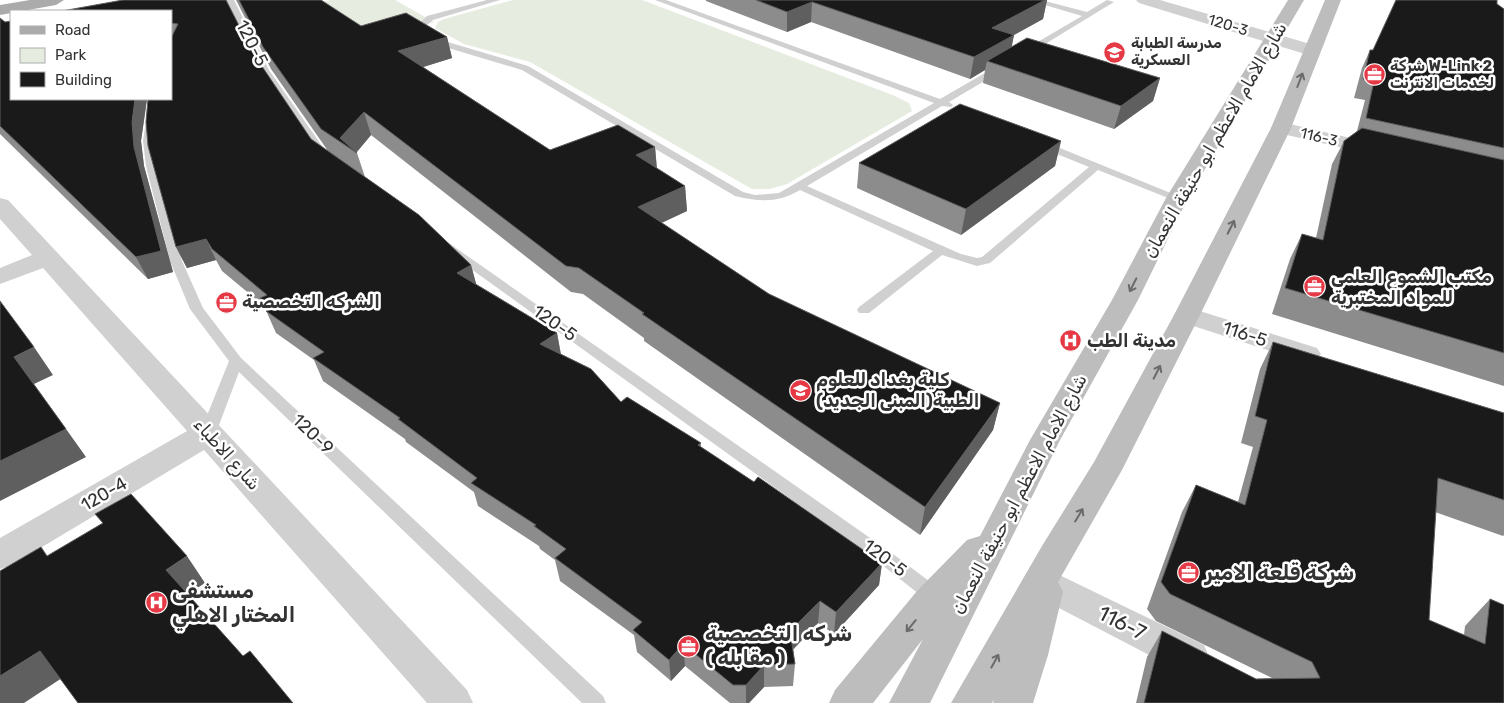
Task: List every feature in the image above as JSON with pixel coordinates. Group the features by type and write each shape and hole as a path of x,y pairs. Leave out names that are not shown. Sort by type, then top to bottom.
{"main road":[{"path":"0,10 56,0"},
{"name":"شارع الامام الاعظم ابو حنيفة النعمان","path":"908,703 1003,525 1045,440 1125,300 1177,198 1296,0"},
{"path":"971,703 1050,570 1106,470 1187,315 1281,128 1311,50 1333,0"},
{"path":"849,703 935,596 1003,525"},
{"path":"1013,703 1029,654 1050,570"}],"street":[{"name":"120-3","path":"1144,0 1311,50"},
{"name":"116-3","path":"1281,128 1397,155"},
{"name":"شارع الاطباء","path":"0,205 453,703"},
{"path":"0,277 48,257"},
{"name":"116-5","path":"1187,315 1327,360"},
{"name":"120-4","path":"0,555 208,433"},
{"name":"116-7","path":"1050,570 1216,671"}],"lane":[{"name":"120-5","path":"230,0 265,70 324,156 332,162"},
{"path":"496,0 430,18 423,24 423,28 438,42 525,68 739,194 755,198 782,196 943,103 1110,2"},
{"path":"659,0 961,111"},
{"path":"1032,0 1088,14"},
{"name":"120-9","path":"153,100 148,141 151,166 176,261 196,309 236,361 596,703"},
{"path":"1032,141 1177,198"},
{"path":"799,186 966,260 986,260 1095,167"},
{"name":"120-5","path":"436,237 879,553 935,596"},
{"path":"864,310 941,250"},
{"path":"208,433 236,361"}],"green space":[{"path":"331,0 395,0 434,22 377,38 321,2"},
{"path":"513,0 642,0 895,96 909,103 912,111 787,184 770,189 752,189 530,62 464,44 435,28 438,22 444,19"}],"building":[{"path":"123,0 226,0 253,53 311,139 419,215 471,265 457,273 557,333 540,344 591,369 621,402 627,397 701,443 698,445 754,482 758,477 882,563 836,612 820,601 790,631 795,664 764,665 746,685 733,685 683,644 669,660 633,630 642,622 555,558 566,549 534,526 536,525 471,483 477,478 398,419 400,418 313,358 324,352 266,311 273,307 260,298 267,295 212,249 206,239 176,247 148,146 146,122 148,100 172,100 172,36 178,24 172,23 172,10 68,10"},
{"path":"239,0 321,0 361,26 406,13 447,37 398,51 550,150 618,125 655,147 636,155 685,186 638,207 769,294 1000,403 925,507 642,314 644,313 579,268 566,266 364,112 340,138 357,153 321,129 263,47"},
{"path":"756,0 1045,0 992,28 1014,35 974,57 812,2 787,12"},
{"path":"1396,0 1497,0 1497,4 1504,9 1504,148 1366,118 1374,81 1363,79 1370,50 1373,50"},
{"path":"0,18 5,22 10,21 10,100 135,100 132,122 134,147 161,251 136,257 0,126"},
{"path":"1027,38 1160,78 1121,106 987,61"},
{"path":"960,104 1061,141 966,209 859,163"},
{"path":"1362,128 1504,160 1504,353 1285,288 1302,234 1323,240 1344,141"},
{"path":"0,301 34,347 14,357 66,429 0,461"},
{"path":"1273,342 1504,413 1504,500 1438,478 1429,620 1485,644 1490,599 1504,605 1504,703 1144,703 1162,631 1256,679 1320,678 1312,662 1170,594 1161,582 1196,485 1245,505 1267,420 1255,416"},
{"path":"131,494 187,556 166,570 243,656 250,651 293,703 78,703 40,651 0,676 0,571 41,547 47,556 103,523 95,514"}],"place":[{"name":"مدرسة الطبابة العسكرية","path":"1115,52"},
{"name":"شركة W-Link 2 لخدمات الانترنت","path":"1374,75"},
{"name":"مكتب الشموع العلمي للمواد المختبرية","path":"1315,287"},
{"name":"الشركه التخصصية","path":"226,302"},
{"name":"مدينة الطب","path":"1071,341"},
{"name":"كلية بغداد للعلوم الطبية(المبنى الجديد)","path":"800,390"},
{"name":"شركة قلعة الامير","path":"1189,573"},
{"name":"مستشفى المختار الاهلي","path":"156,603"},
{"name":"شركه التخصصية ( مقابله )","path":"689,646"}]}
